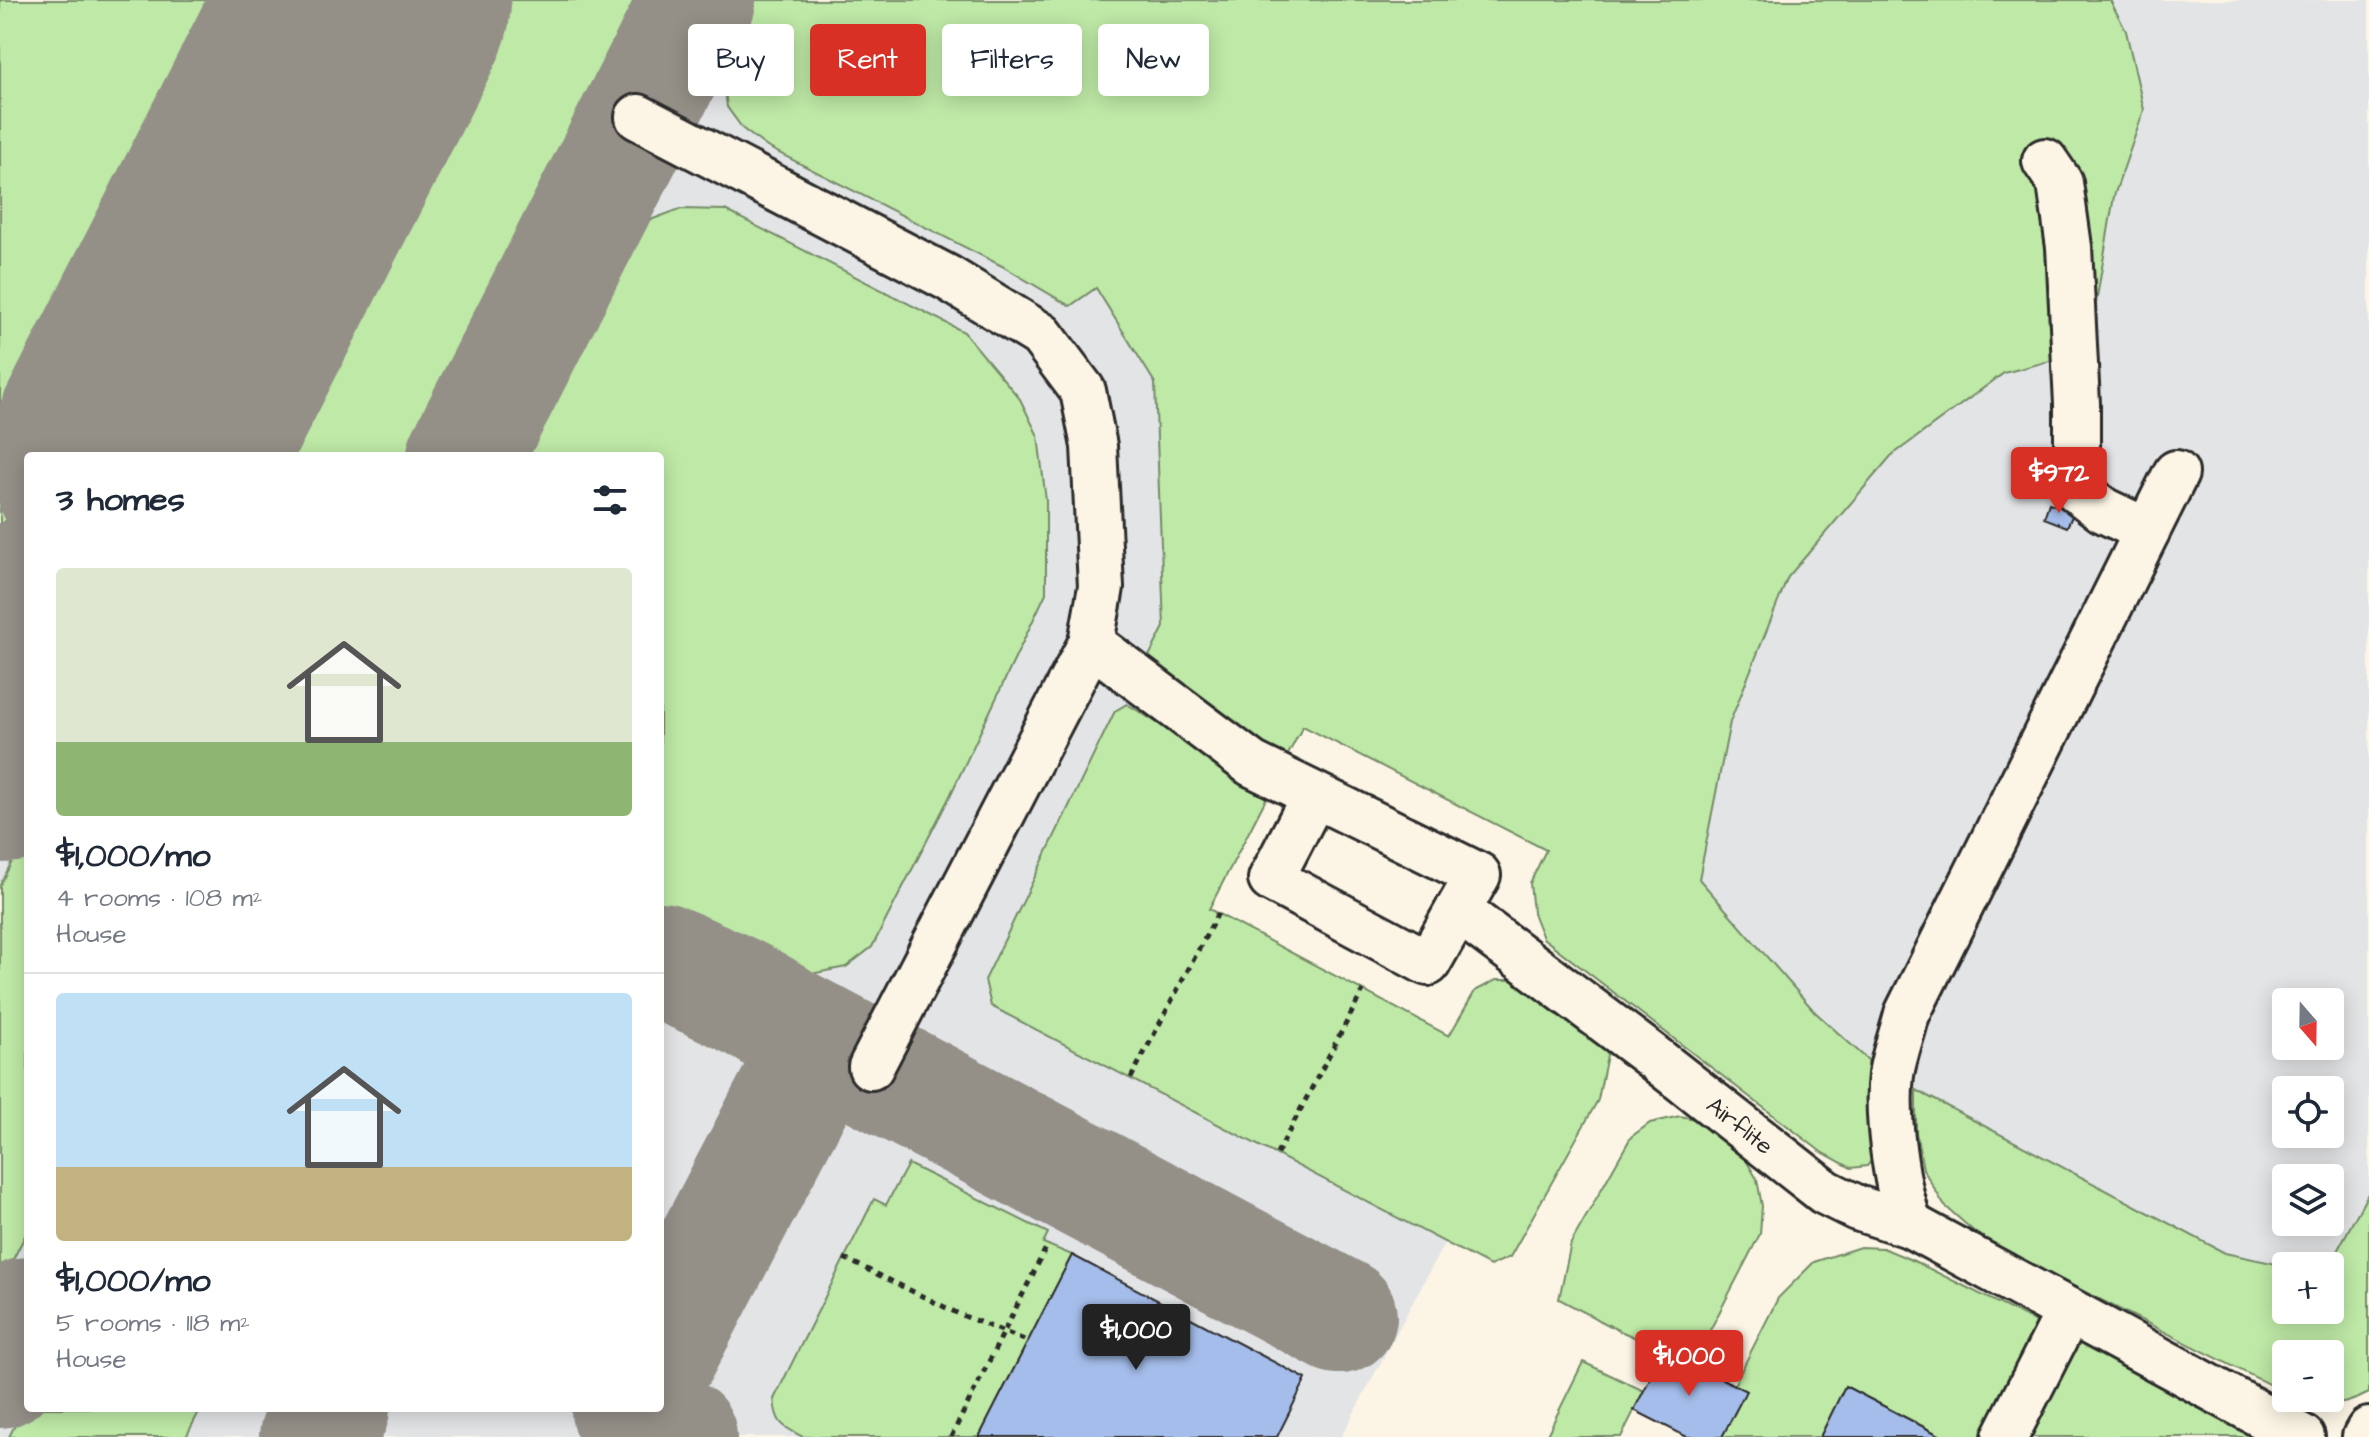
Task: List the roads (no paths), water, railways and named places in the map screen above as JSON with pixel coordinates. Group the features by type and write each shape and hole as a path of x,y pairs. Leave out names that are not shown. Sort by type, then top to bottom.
{"street":[{"path":"638,117 948,278 1041,335 1083,391 1094,446 1101,587 1091,643 871,1067"},
{"path":"2045,161 2060,183 2069,247 2077,404 2077,490 2103,510 2147,531"},
{"path":"1910,1225 1897,1168 1891,1112 1891,1076 1907,1014 2176,473"},
{"path":"1091,643 1252,764 1478,875 1428,963 1271,879 1314,796"},
{"name":"Airflite","path":"1458,910 1825,1192 1857,1208 1910,1225 2302,1437"},
{"path":"2005,1437 2069,1311"},
{"path":"2365,1437 2369,1430"}]}
